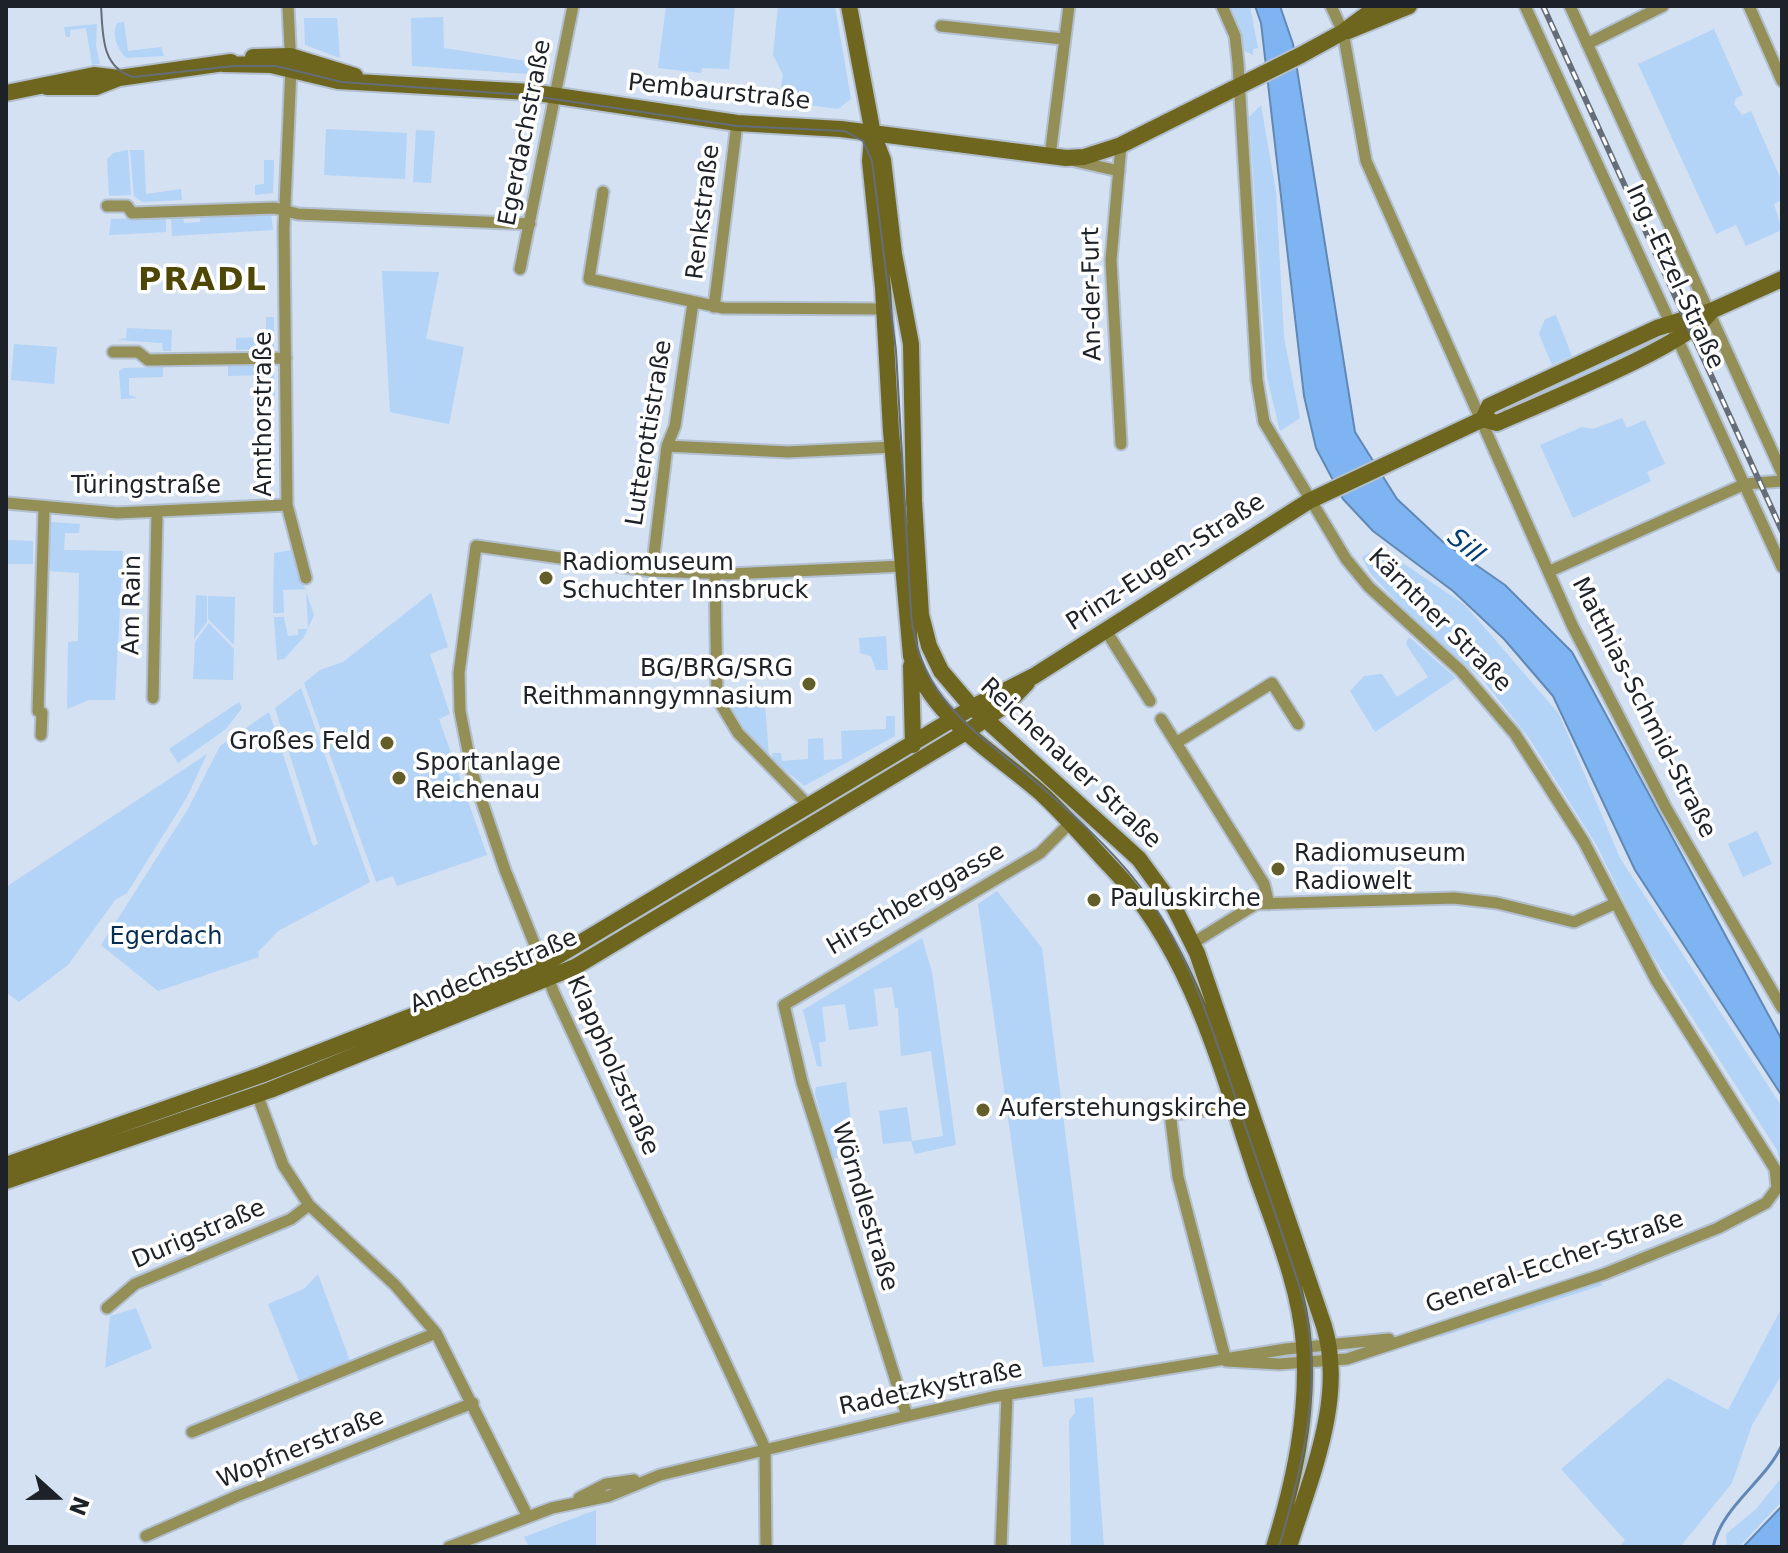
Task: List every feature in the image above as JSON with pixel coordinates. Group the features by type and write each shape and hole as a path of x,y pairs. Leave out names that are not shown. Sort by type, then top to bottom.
{"street":[{"name":"Amthorstraße","path":"288,6 287,505 306,578"},
{"name":"Egerdachstraße","path":"520,269 573,6"},
{"name":"Reichenauer Straße","path":"849,6 873,134 883,160 894,254 911,344 915,410 913,486 923,624 937,663 973,707 1139,859 1173,905 1193,943 1330,1353 1332,1385 1323,1432 1289,1547"},
{"path":"1058,157 1063,39 1069,6"},
{"name":"Kärntner Straße","path":"1222,6 1235,36 1240,84 1257,380 1264,422 1346,559 1369,587 1461,671 1501,717 1577,830 1657,982 1775,1169"},
{"name":"Matthias-Schmid-Straße","path":"1331,6 1343,32 1366,161 1578,637 1666,808 1782,1008"},
{"path":"1343,32 1378,6"},
{"path":"1343,32 1369,25 1409,6"},
{"name":"Ing.-Etzel-Straße","path":"1525,6 1782,567"},
{"name":"Ing.-Etzel-Straße","path":"1570,6 1782,473"},
{"path":"1587,44 1663,6"},
{"path":"1749,6 1782,81"},
{"path":"941,26 1063,39"},
{"name":"Pembaurstraße","path":"1058,157 1084,157 1121,145 1343,32"},
{"name":"Pembaurstraße","path":"6,93 47,87 96,87 119,78 223,64 290,62 327,80 366,80 557,97 737,123 873,134 1058,157 1119,171"},
{"name":"Renkstraße","path":"714,307 737,123"},
{"name":"Reichenauer Straße","path":"873,134 870,161 885,309 911,656 929,694 959,726 1042,794 1129,888 1171,946 1192,989 1284,1257 1304,1355 1304,1416 1274,1547"},
{"name":"An-der-Furt","path":"1121,145 1111,260 1121,444"},
{"path":"603,192 589,279 714,307 885,309"},
{"path":"107,206 127,206 132,213 275,208 530,224"},
{"name":"Prinz-Eugen-Straße","path":"959,726 973,707 1034,676 1325,492 1483,419 1489,406 1657,328 1675,331 1782,279"},
{"name":"Lutterottistraße","path":"652,571 667,446 675,426 693,303"},
{"path":"113,352 138,352 148,360 286,358"},
{"path":"667,446 788,452 893,447"},
{"path":"1550,571 1745,484 1782,481"},
{"name":"Türingstraße","path":"6,503 44,509 157,513 287,505"},
{"path":"41,735 42,713 38,711 44,509"},
{"name":"Am Rain","path":"153,698 157,513"},
{"name":"Klappholzstraße","path":"652,571 476,546 462,647 460,711 472,772 546,972 765,1448"},
{"path":"652,571 715,573 903,566"},
{"path":"715,573 717,698 738,733 810,807"},
{"path":"1105,629 1150,701"},
{"path":"911,656 913,745"},
{"name":"Prinz-Eugen-Straße","path":"959,726 987,719 1034,676"},
{"path":"1176,743 1272,683 1298,724"},
{"path":"1161,719 1264,884 1269,904"},
{"name":"Andechsstraße","path":"6,1165 546,972 810,807 882,772 913,745 959,726"},
{"name":"Andechsstraße","path":"6,1181 257,1094 546,972 709,888 882,772 959,726"},
{"name":"Hirschberggasse","path":"783,1010 794,996 1040,853 1069,824"},
{"path":"1193,943 1256,904 1454,898 1497,903 1574,922 1614,904"},
{"name":"Wörndlestraße","path":"783,1010 838,1201 907,1416"},
{"path":"261,1075 257,1094 283,1165 309,1205 395,1285 436,1333 528,1517"},
{"path":"1231,1361 1178,1177 1171,1121 1173,1114 1216,1109 1232,1103"},
{"path":"95,1131 101,1149"},
{"name":"General-Eccher-Straße","path":"1304,1355 1410,1337 1604,1274 1718,1228 1774,1195 1778,1179 1775,1169"},
{"name":"Durigstraße","path":"107,1308 135,1284 291,1219 309,1205"},
{"path":"192,1432 436,1333"},
{"name":"Radetzkystraße","path":"449,1547 567,1503 649,1478 907,1416 1007,1395 1231,1361 1304,1355"},
{"path":"1001,1547 1007,1395"},
{"name":"Wopfnerstraße","path":"146,1536 237,1496 473,1403"},
{"path":"765,1448 766,1547"}],"green space":[{"path":"666,6 735,6 729,69 702,68 701,73 658,68"},
{"path":"778,6 835,6 851,99 838,109 779,101 783,75 773,55"},
{"path":"1226,6 1250,6 1258,48 1253,49 1253,55 1242,50 1241,35"},
{"path":"443,17 444,48 545,64 543,75 412,66 411,18"},
{"path":"304,18 337,18 340,58 305,45"},
{"path":"124,22 128,51 161,47 164,56 126,58 115,37 117,23"},
{"path":"97,24 96,46 100,64 92,65 86,28 70,30 70,37 66,37 64,27"},
{"path":"1714,29 1743,95 1736,98 1734,104 1742,115 1751,111 1782,182 1782,200 1774,204 1782,230 1746,246 1736,225 1716,234 1638,64"},
{"path":"1261,105 1276,192 1284,337 1300,418 1280,431 1267,377 1249,117"},
{"path":"326,129 407,133 405,179 324,175"},
{"path":"416,130 435,131 431,183 413,182"},
{"path":"128,150 131,195 109,196 107,159 113,153"},
{"path":"130,150 144,150 146,194 181,189 182,200 142,202 134,196"},
{"path":"264,160 274,160 273,193 255,195 255,185 264,184"},
{"path":"271,213 273,230 172,236 171,217 183,216 184,223 200,222 200,215"},
{"path":"166,217 166,232 109,235 111,219"},
{"path":"382,271 439,272 426,339 464,347 449,424 390,412"},
{"path":"1556,315 1572,356 1552,365 1539,334 1545,319"},
{"path":"266,317 274,317 274,349 236,350 236,338 266,337"},
{"path":"127,328 172,330 171,351 163,351 162,343 117,340 126,338"},
{"path":"1663,332 1667,341 1501,416 1498,409"},
{"path":"14,344 57,347 54,384 11,380"},
{"path":"228,365 270,366 274,373 275,395 267,394 266,375 228,376"},
{"path":"163,367 163,377 129,378 129,395 137,398 121,399 119,371 124,368"},
{"path":"1622,418 1627,428 1645,420 1665,464 1647,472 1651,481 1573,518 1540,445 1582,427 1593,429"},
{"path":"50,522 80,524 79,533 65,533 64,550 123,551 115,700 89,700 67,709 68,642 78,641 79,573 48,571"},
{"path":"6,540 33,541 33,564 6,564"},
{"path":"1379,547 1465,605 1559,714 1620,858 1782,1107 1782,1168 1777,1150 1645,944 1597,846 1529,738 1482,679 1409,615 1370,573 1362,557"},
{"path":"292,550 305,589 283,590 284,613 273,613 274,553"},
{"path":"306,592 314,615 308,628"},
{"name":"Großes Feld","path":"431,593 448,647 430,654 450,714 439,719 487,855 397,886 393,876 376,882 304,683 320,670 343,662"},
{"path":"196,595 207,596 207,622 194,639"},
{"path":"208,596 235,597 234,645 208,619"},
{"path":"274,617 284,617 288,636 298,635 298,629 308,629 284,659 277,660"},
{"path":"209,623 234,649 233,680 193,679 195,642"},
{"path":"886,636 888,670 876,670 871,656 860,653 859,638"},
{"path":"1409,637 1456,678 1375,732 1350,691 1364,676 1382,674 1397,697 1428,677 1406,644"},
{"name":"Egerdach","path":"301,688 370,882 278,931 258,952 259,957 158,991 101,945 188,809 220,746 269,712 313,846 318,844 275,708"},
{"path":"764,690 769,756 747,734 724,698"},
{"path":"239,702 242,708 226,729 178,763 169,749"},
{"path":"886,716 895,716 895,736 804,786 773,760 772,753 781,753 782,761 808,759 808,739 823,738 824,760 842,759 841,731 886,729"},
{"path":"207,754 187,797 127,893 115,900 68,965 19,1002 6,992 6,887"},
{"path":"868,778 869,781 573,959 571,955"},
{"path":"1757,831 1772,864 1743,877 1728,844"},
{"path":"997,891 1042,948 1094,1362 1043,1367 978,904"},
{"path":"922,938 932,972 956,1145 915,1154 911,1141 883,1144 879,1111 907,1107 912,1141 943,1136 931,1051 901,1056 898,1008 895,1008 892,987 874,989 878,1026 849,1030 845,1004 822,1007 826,1041 819,1043 822,1067 817,1066 803,1010"},
{"path":"846,1082 855,1153 833,1159 815,1094 816,1087"},
{"path":"318,1274 350,1361 299,1381 268,1304 304,1289"},
{"path":"1598,1282 1603,1285 1440,1337 1441,1333"},
{"path":"1782,1307 1782,1374 1752,1425 1732,1483 1680,1547 1619,1547 1625,1540 1561,1469 1668,1378 1728,1410"},
{"path":"136,1308 152,1348 105,1368 110,1316"},
{"path":"1093,1397 1104,1547 1071,1547 1069,1420 1075,1413 1074,1399"},
{"path":"1782,1477 1782,1501 1739,1547 1727,1547 1726,1534 1756,1509"},
{"path":"596,1510 596,1547 529,1547 524,1537"}],"water":[{"path":"1255,6 1280,6 1293,44 1355,432 1397,499 1443,542 1505,585 1572,652 1782,1040 1782,1096 1635,870 1553,696 1504,639 1453,591 1373,531 1343,499 1316,448 1304,396 1261,23"},
{"path":"1782,1506 1782,1547 1743,1547"}],"waterway":[{"path":"1713,1547 1725,1519 1782,1445"}],"tram line":[{"path":"101,6 109,58 115,66 133,77 234,66 276,66 342,82 526,95 737,126 845,131 863,141 872,161 896,351 911,613 924,667 936,689 969,726 1115,856 1171,933 1206,1011 1300,1288 1311,1353 1309,1418 1279,1547"}],"railway":[{"path":"1543,6 1782,531"}],"place":[{"name":"Radiomuseum Schuchter Innsbruck","path":"546,578"},
{"name":"BG/BRG/SRG Reithmanngymnasium","path":"809,684"},
{"name":"Großes Feld","path":"387,743"},
{"name":"Sportanlage Reichenau","path":"399,778"},
{"name":"Radiomuseum Radiowelt","path":"1278,869"},
{"name":"Pauluskirche","path":"1094,900"},
{"name":"Auferstehungskirche","path":"983,1110"}],"district":[{"name":"PRADL","path":"203,282"}],"water label":[{"name":"Sill","path":"1465,547"}]}
